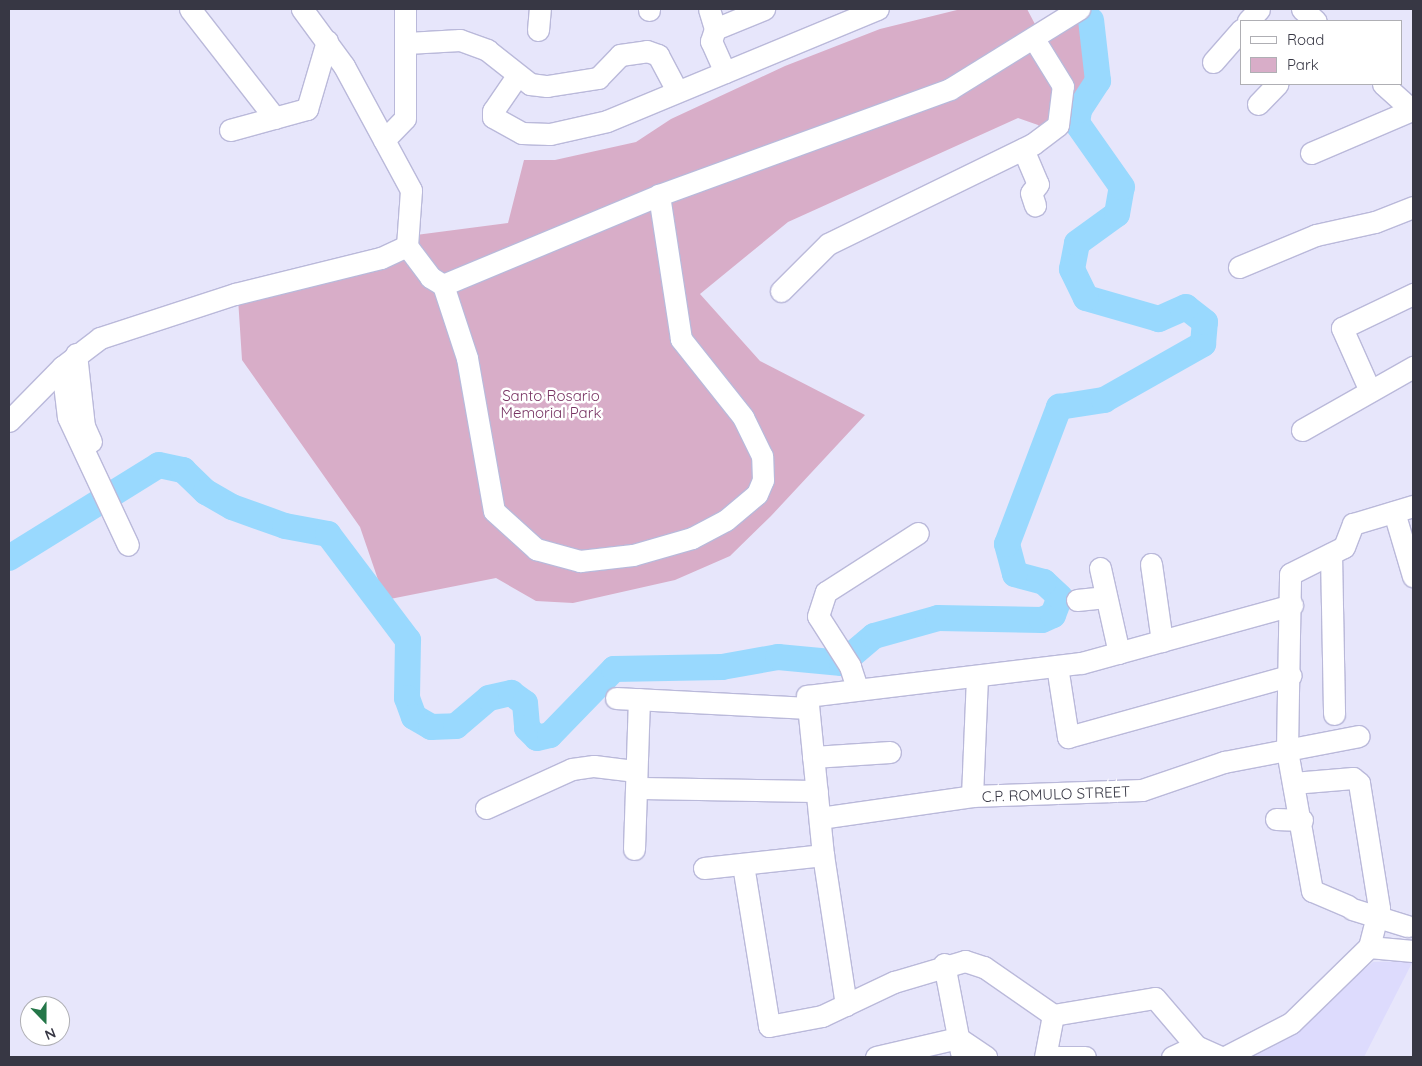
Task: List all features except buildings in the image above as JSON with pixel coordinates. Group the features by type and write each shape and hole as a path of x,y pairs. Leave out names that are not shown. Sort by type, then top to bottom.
{"street":[{"path":"190,9 274,118"},
{"path":"302,9 327,41 411,190 407,246 430,277 443,285 473,384 489,499 509,529 536,548 580,561 633,555 692,538 726,520 757,494 763,480 762,456 743,417 681,339 659,196"},
{"path":"384,140 405,118 407,43 405,9"},
{"path":"538,30 540,9"},
{"path":"725,72 712,41 712,19 764,9"},
{"path":"517,76 493,111 493,117 522,133 550,134 607,121 677,90 725,72 832,16 878,9"},
{"path":"1249,20 1259,9"},
{"path":"1302,9 1315,20"},
{"path":"443,285 659,196 950,89 1077,11"},
{"path":"1214,62 1240,31"},
{"path":"781,291 828,244 953,185 976,168 1023,149 1058,125 1064,99 1056,73 1034,39"},
{"path":"407,43 460,40 487,50 517,76 547,86 598,78 620,56 647,51 658,55 677,90"},
{"path":"230,130 307,109 327,41"},
{"path":"1258,104 1277,85"},
{"path":"1311,153 1412,110 1384,85"},
{"path":"1023,149 1038,184 1031,192 1035,205"},
{"path":"1239,267 1316,235 1375,222 1413,207"},
{"path":"9,421 69,360 129,326 381,258 407,246"},
{"path":"1370,391 1342,328 1413,294"},
{"path":"69,360 84,426 129,537 108,507 98,488 68,417 69,360"},
{"path":"1302,430 1413,367"},
{"path":"1407,926 1376,917 1312,891 1302,820 1287,750 1292,675 1290,574 1344,547 1353,524 1404,509 1413,576"},
{"path":"857,688 846,659 818,616 826,592 918,533"},
{"path":"1331,554 1334,714"},
{"path":"1151,564 1162,641"},
{"path":"1100,568 1106,597 1111,602 1120,653"},
{"path":"1077,600 1106,597"},
{"path":"846,1005 823,855 807,696 857,688 1057,666 1120,653 1292,605"},
{"path":"1057,666 1068,737 1292,675"},
{"path":"972,796 977,676"},
{"path":"616,698 808,708"},
{"path":"634,849 639,699"},
{"name":"C.P. ROMULO STREET","path":"820,818 972,796 1112,795 1142,790 1224,762 1359,736"},
{"path":"813,758 890,752"},
{"path":"486,808 572,769 594,766 636,780 817,791"},
{"path":"1225,1057 1291,1023 1369,947 1376,917 1376,877 1359,783 1353,778 1293,783"},
{"path":"1276,819 1302,820"},
{"path":"704,868 823,855"},
{"path":"743,864 769,1026 822,1016 944,964 965,961 984,967 1053,1015 1155,998 1196,1046 1221,1057"},
{"path":"1369,947 1413,951"},
{"path":"944,964 960,1048"},
{"path":"1045,1057 1053,1015"},
{"path":"1172,1057 1196,1046"},
{"path":"886,1056 960,1048 986,1057"},
{"path":"1050,1057 1085,1057"}],"shaded area":[{"path":"1413,961 1364,1057 1234,1057 1294,1027 1373,962"}],"green space":[{"name":"Santo Rosario Memorial Park","path":"961,9 1027,9 1037,28 1081,20 1088,86 1068,112 1067,131 1050,139 1038,125 1018,118 788,222 700,294 760,361 865,415 771,516 730,556 675,580 573,603 536,601 496,578 385,600 360,527 242,360 238,298 408,259 416,235 508,223 524,160 555,160 636,142 671,119 785,66 880,29"}],"waterway":[{"path":"9,558 159,465 183,470 206,492 232,507 285,526 328,534 408,640 407,698 414,717 431,727 456,726 489,698 511,693 525,703 527,728 537,738 550,735 614,669 722,667 778,657 842,663 874,636 938,618 1042,620 1053,615 1060,597 1044,582 1015,574 1007,544 1059,407 1104,400 1203,344 1205,322 1186,307 1159,319 1086,298 1072,269 1077,243 1117,214 1122,187 1077,123 1079,110 1098,81 1091,20"}]}
